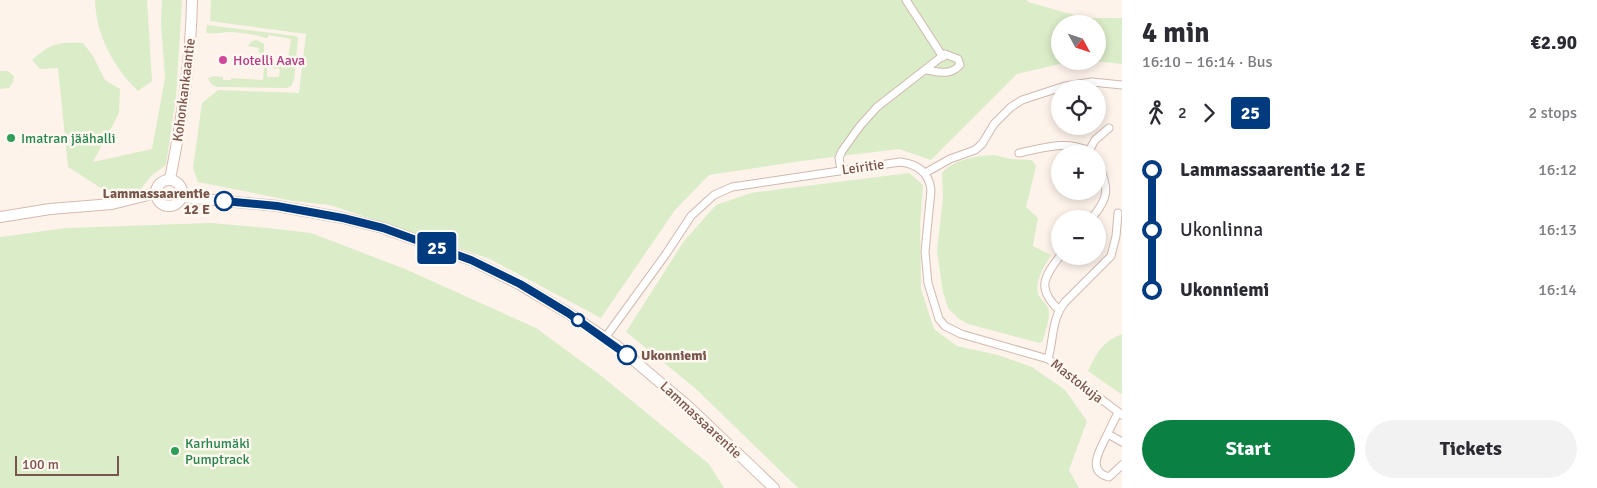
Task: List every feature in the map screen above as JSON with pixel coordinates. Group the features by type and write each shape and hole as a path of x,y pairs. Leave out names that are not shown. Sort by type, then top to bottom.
{"street":[{"name":"Kohonkankaantie","path":"170,179 179,134 188,68 192,0"},
{"path":"906,0 944,56 958,59 960,65 954,71 945,74 926,70"},
{"path":"841,170 839,158 860,126 877,107 944,56"},
{"path":"1048,359 961,334 945,326 939,319 928,283 926,264 925,252 931,190 930,181 926,174 950,158 975,150 982,144 994,124 1011,107 1022,100 1065,86 1092,82 1122,85"},
{"path":"1093,145 1095,140 1109,128"},
{"path":"1019,153 1051,148"},
{"name":"Leiritie","path":"605,338 691,216 714,195 732,187 900,162 915,165 926,174"},
{"path":"170,179 182,188 182,197 175,205 164,205 160,203 156,193 160,183 170,179"},
{"path":"0,217 50,209 119,203 156,193"},
{"name":"Lammassaarentie","path":"182,197 277,206 343,218 383,228 471,260 520,284 605,338 654,377 774,488"},
{"name":"Mastokuja","path":"1118,213 1116,236 1111,256 1059,310 1054,322 1048,359 1120,414"},
{"path":"1054,265 1043,284 1048,297 1059,310"},
{"path":"1120,414 1098,452 1096,462 1099,471 1104,476 1109,477 1122,465"},
{"path":"1108,434 1122,442"}],"green space":[{"path":"95,0 147,0 152,81 138,91 121,72 102,38"},
{"path":"162,0 182,0 176,98 166,165 151,176 140,190 107,192 68,167 58,68 40,69 32,60 45,50 60,43 83,43 93,56 105,80 120,89 119,113 93,162 152,149 165,78 161,23"},
{"path":"211,0 1027,0 1028,2 1074,15 1051,15 1051,66 1017,74 931,160 899,149 709,175 675,210 601,318 490,259 330,205 293,201 198,182 193,168 202,103 218,90 299,93 306,34 210,21"},
{"path":"1106,18 1122,18 1122,64 1106,62"},
{"path":"207,25 296,36 298,38 294,80 291,86 287,88 217,87 211,84 208,78 214,76 223,77 223,80 231,80 231,78 263,80 264,68 267,68 267,77 279,77 280,69 272,68 272,65 287,66 291,39 269,35 267,38 232,32 206,33"},
{"path":"257,40 264,44 262,56 258,51 259,48 248,46 252,41"},
{"path":"0,71 8,71 14,76 9,88 0,89"},
{"path":"994,155 1011,159 1032,160 1036,166 1026,207 1038,218 1033,246 1051,255 1040,274 1038,285 1039,296 1049,310 1048,323 1043,341 1040,343 968,324 958,318 948,308 943,292 937,252 943,197 942,173 953,164 973,157"},
{"path":"909,173 923,185 920,224 921,289 934,329 957,346 998,355 1032,367 1065,390 1087,421 1069,470 1079,488 798,488 695,388 626,332 684,241 716,205 751,193"},
{"path":"210,223 311,233 405,269 536,328 604,378 709,464 724,488 0,488 0,237 66,228"},
{"path":"1122,334 1121,394 1088,371 1101,348"}],"bus line":[{"name":"25","path":"224,201 277,206 343,218 383,228 471,260 520,284 568,313 627,355"}],"place":[{"name":"Hotelli Aava","path":"223,60"},
{"name":"Imatran jäähalli","path":"11,138"},
{"name":"Lammassaarentie 12 E","path":"224,201"},
{"name":"Ukonniemi","path":"627,355"},
{"name":"Karhumäki Pumptrack","path":"175,451"}]}
